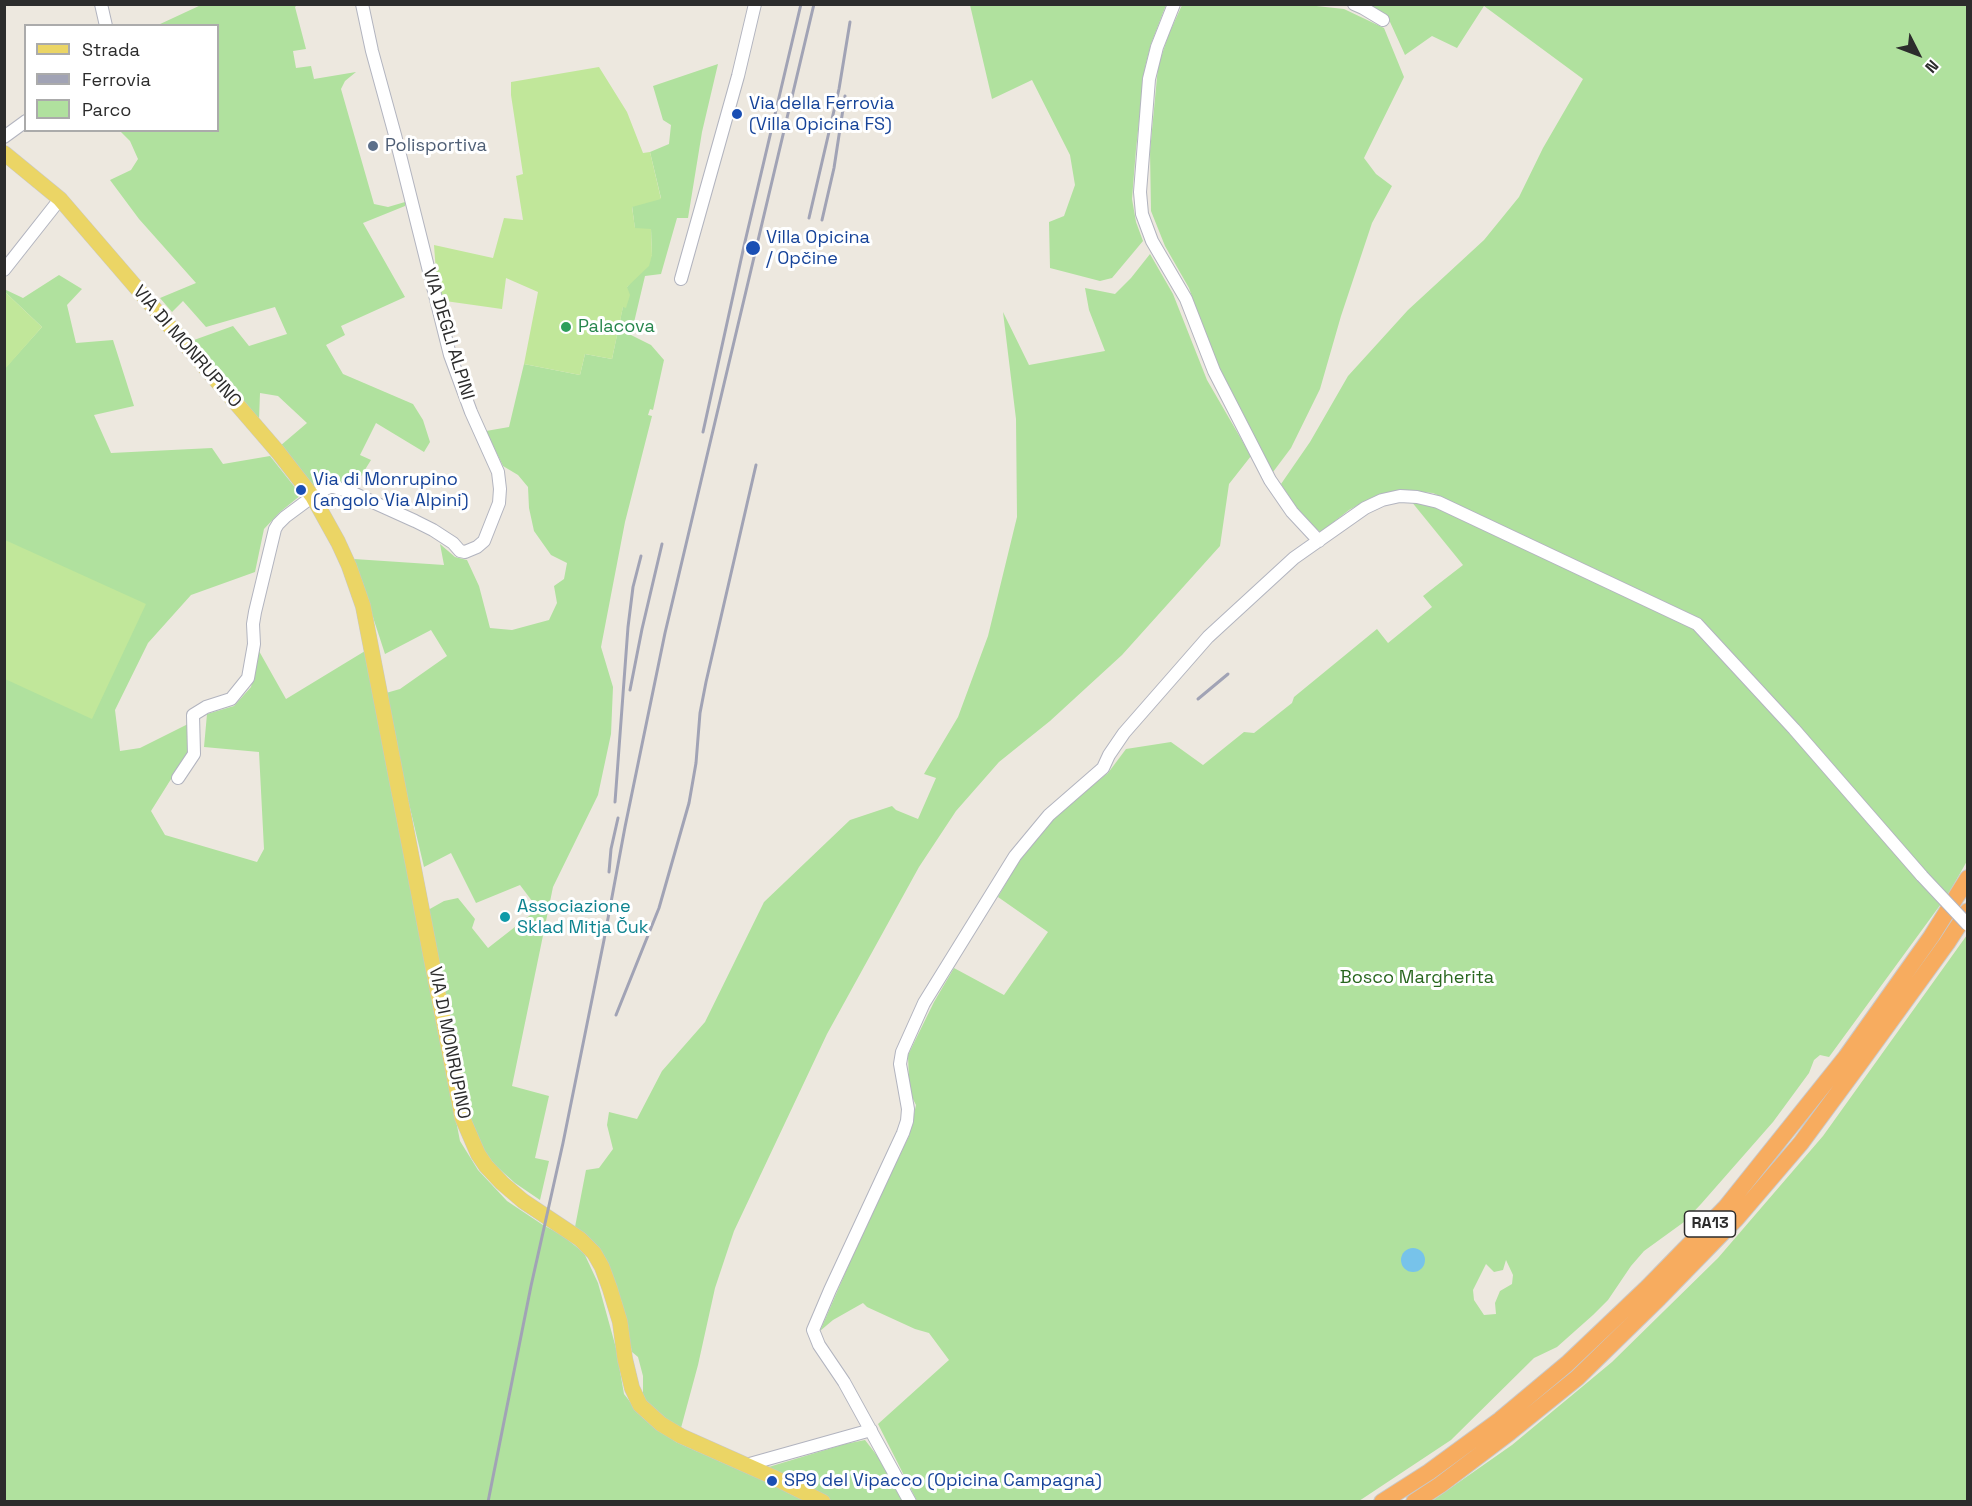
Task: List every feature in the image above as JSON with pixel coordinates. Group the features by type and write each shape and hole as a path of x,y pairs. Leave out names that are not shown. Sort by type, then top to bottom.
{"highway":[{"name":"RA13","path":"1382,1502 1429,1472 1500,1420 1567,1364 1648,1287 1726,1207 1846,1057 1931,937 1968,878"},
{"name":"RA13","path":"1414,1502 1510,1432 1577,1378 1736,1220 1807,1134 1941,952 1968,911"}],"main road":[{"name":"VIA DI MONRUPINO","path":"4,153 60,199 278,452 313,497 338,542 363,606 460,1105 471,1142 486,1166 502,1183 523,1201 580,1239 594,1253 602,1267 620,1322 625,1359 632,1388 640,1405 661,1424 681,1436 823,1502"}],"street":[{"path":"101,4 106,24"},
{"name":"VIA DEGLI ALPINI","path":"313,497 330,487 352,493 433,530 453,543 460,551 465,552 484,541 499,503 498,472 471,412 450,355 362,4"},
{"path":"681,279 738,76 755,4"},
{"path":"1174,4 1153,58 1149,79 1140,192 1142,214 1152,241 1186,299 1214,371 1270,480 1292,512 1318,541"},
{"path":"1354,4 1383,20"},
{"path":"4,137 24,122"},
{"path":"4,270 60,199"},
{"path":"910,1502 844,1382 819,1346 813,1330 903,1133 908,1109 900,1064 902,1052 924,1003 1015,856 1049,815 1103,768 1114,746 1124,733 1208,637 1287,564 1358,513 1382,500 1400,496 1429,499 1697,624 1736,664 1922,876 1968,925"},
{"path":"178,778 194,754 193,715 206,707 231,699 248,678 254,644 252,634 254,618 275,529 278,524 313,497"},
{"path":"746,1465 871,1430"}],"green space":[{"path":"1298,4 1344,9 1384,28 1404,77 1364,158 1376,174 1392,186 1372,223 1320,389 1291,448 1273,472 1220,370 1189,288 1165,246 1151,211 1150,151 1158,67 1168,36 1182,5"},
{"path":"201,5 297,5 295,7 306,49 293,51 296,68 311,66 314,79 356,72 345,81 341,89 374,204 388,207 405,202 405,206 363,223 405,297 341,326 345,335 326,345 343,374 413,404 423,420 430,442 424,452 376,423 360,455 371,460 353,489 315,488 280,446 307,423 278,396 260,393 259,420 194,340 233,326 249,346 287,334 275,307 206,327 183,301 172,312 160,298 196,283 139,219 110,180 131,170 138,159 130,141 121,132 219,132 219,24 160,24"},
{"path":"970,5 1166,5 1145,67 1136,149 1132,199 1136,222 1143,241 1112,278 1100,281 1050,268 1049,222 1064,216 1075,185 1070,155 1032,80 992,99"},
{"name":"Bosco Margherita","path":"1365,5 1967,5 1967,861 1949,893 1829,1057 1820,1055 1814,1060 1809,1073 1773,1122 1684,1222 1644,1251 1608,1300 1593,1315 1557,1347 1534,1358 1451,1440 1359,1501 917,1501 878,1424 949,1360 929,1333 915,1329 863,1303 833,1320 820,1331 867,1223 909,1136 916,1105 909,1083 908,1055 934,1002 954,968 1004,995 1048,932 998,897 1018,862 1043,829 1076,798 1108,773 1126,749 1171,742 1203,765 1244,732 1254,733 1377,629 1388,643 1432,607 1423,596 1463,565 1411,501 1433,506 1693,627 1926,872 1747,669 1699,618 1433,493 1401,490 1371,498 1349,510 1321,532 1309,524 1281,484 1310,442 1348,376 1408,310 1484,240 1519,197 1543,148 1583,79 1484,6 1457,48 1432,36 1405,55 1390,22 1381,12","holes":["1506,1260 1513,1275 1512,1284 1500,1291 1495,1303 1496,1314 1484,1315 1474,1300 1473,1290 1486,1264 1494,1272 1503,1270"]},
{"path":"718,64 702,132 688,218 677,218 661,274 645,276 631,335 651,345 664,360 653,410 650,409 648,415 652,416 625,522 601,647 613,687 611,734 598,795 553,887 512,1086 549,1096 535,1158 549,1161 540,1200 515,1183 495,1165 482,1148 469,1121 428,910 444,901 458,898 475,919 472,928 488,948 538,909 520,885 476,903 451,853 424,867 396,749 386,693 400,689 447,656 431,630 385,654 354,559 444,565 440,544 455,557 467,560 479,586 490,628 512,630 549,620 557,603 554,586 564,579 567,563 551,555 534,531 529,508 528,487 518,475 503,466 486,431 509,427 524,364 580,375 585,354 612,359 627,287 652,255 651,229 635,229 632,206 661,198 650,152 669,144 671,125 663,120 653,86"},
{"path":"599,67 627,112 643,153 650,152 661,199 632,207 635,228 651,229 652,255 649,266 627,287 630,295 626,308 623,307 612,359 585,354 580,375 524,364 538,292 506,278 502,309 438,300 434,245 493,258 504,218 523,220 516,176 523,174 511,82"},
{"path":"1150,254 1173,294 1207,380 1251,456 1229,484 1220,546 1122,655 1050,721 999,762 956,811 919,867 827,1034 734,1231 715,1288 681,1428 658,1415 643,1400 643,1376 638,1357 632,1352 612,1276 603,1254 575,1227 586,1170 599,1168 613,1149 607,1125 609,1112 637,1119 662,1071 705,1022 764,902 850,820 892,806 918,819 936,778 924,774 958,717 988,636 1017,517 1016,419 1003,312 1029,365 1105,351 1089,310 1085,288 1115,294"},
{"path":"59,275 82,289 67,305 76,343 113,340 134,406 94,415 111,453 212,448 223,464 270,456 301,495 264,529 255,572 191,595 148,643 115,710 120,751 140,748 188,724 188,752 151,811 165,835 257,862 264,849 259,752 204,747 207,714 234,706 251,687 259,651 286,699 365,651 460,1141 478,1170 507,1201 562,1235 584,1253 598,1283 616,1348 624,1394 642,1417 676,1442 810,1501 5,1502 4,369 42,327 4,289 23,298"},
{"path":"5,292 42,327 5,369"},
{"path":"5,540 146,604 92,719 5,679"},
{"path":"1967,935 1967,1501 1432,1501 1512,1445 1612,1362 1718,1258 1823,1136"},
{"path":"865,1440 907,1501 832,1501 762,1469 845,1444"}],"water":[{"path":"1413,1248 1421,1252 1425,1260 1421,1268 1413,1272 1405,1268 1401,1260 1405,1252"}],"railway":[{"path":"703,432 801,4"},
{"path":"488,1502 531,1286 563,1143 665,633 814,4"},
{"path":"809,218 839,89 850,22"},
{"path":"822,220 834,168 845,96"},
{"path":"616,1015 659,908 689,803 706,682 756,465"},
{"path":"630,690 662,544"},
{"path":"615,802 628,627 633,587 641,556"},
{"path":"1198,699 1228,674"},
{"path":"609,872 611,849 618,818"}],"place":[{"name":"Via della Ferrovia (Villa Opicina FS)","path":"737,114"},
{"name":"Polisportiva","path":"373,146"},
{"name":"Villa Opicina / Opčine","path":"753,248"},
{"name":"Palacova","path":"566,327"},
{"name":"Via di Monrupino (angolo Via Alpini)","path":"301,490"},
{"name":"Associazione Sklad Mitja Čuk","path":"505,917"},
{"name":"SP9 del Vipacco (Opicina Campagna)","path":"772,1481"}]}
